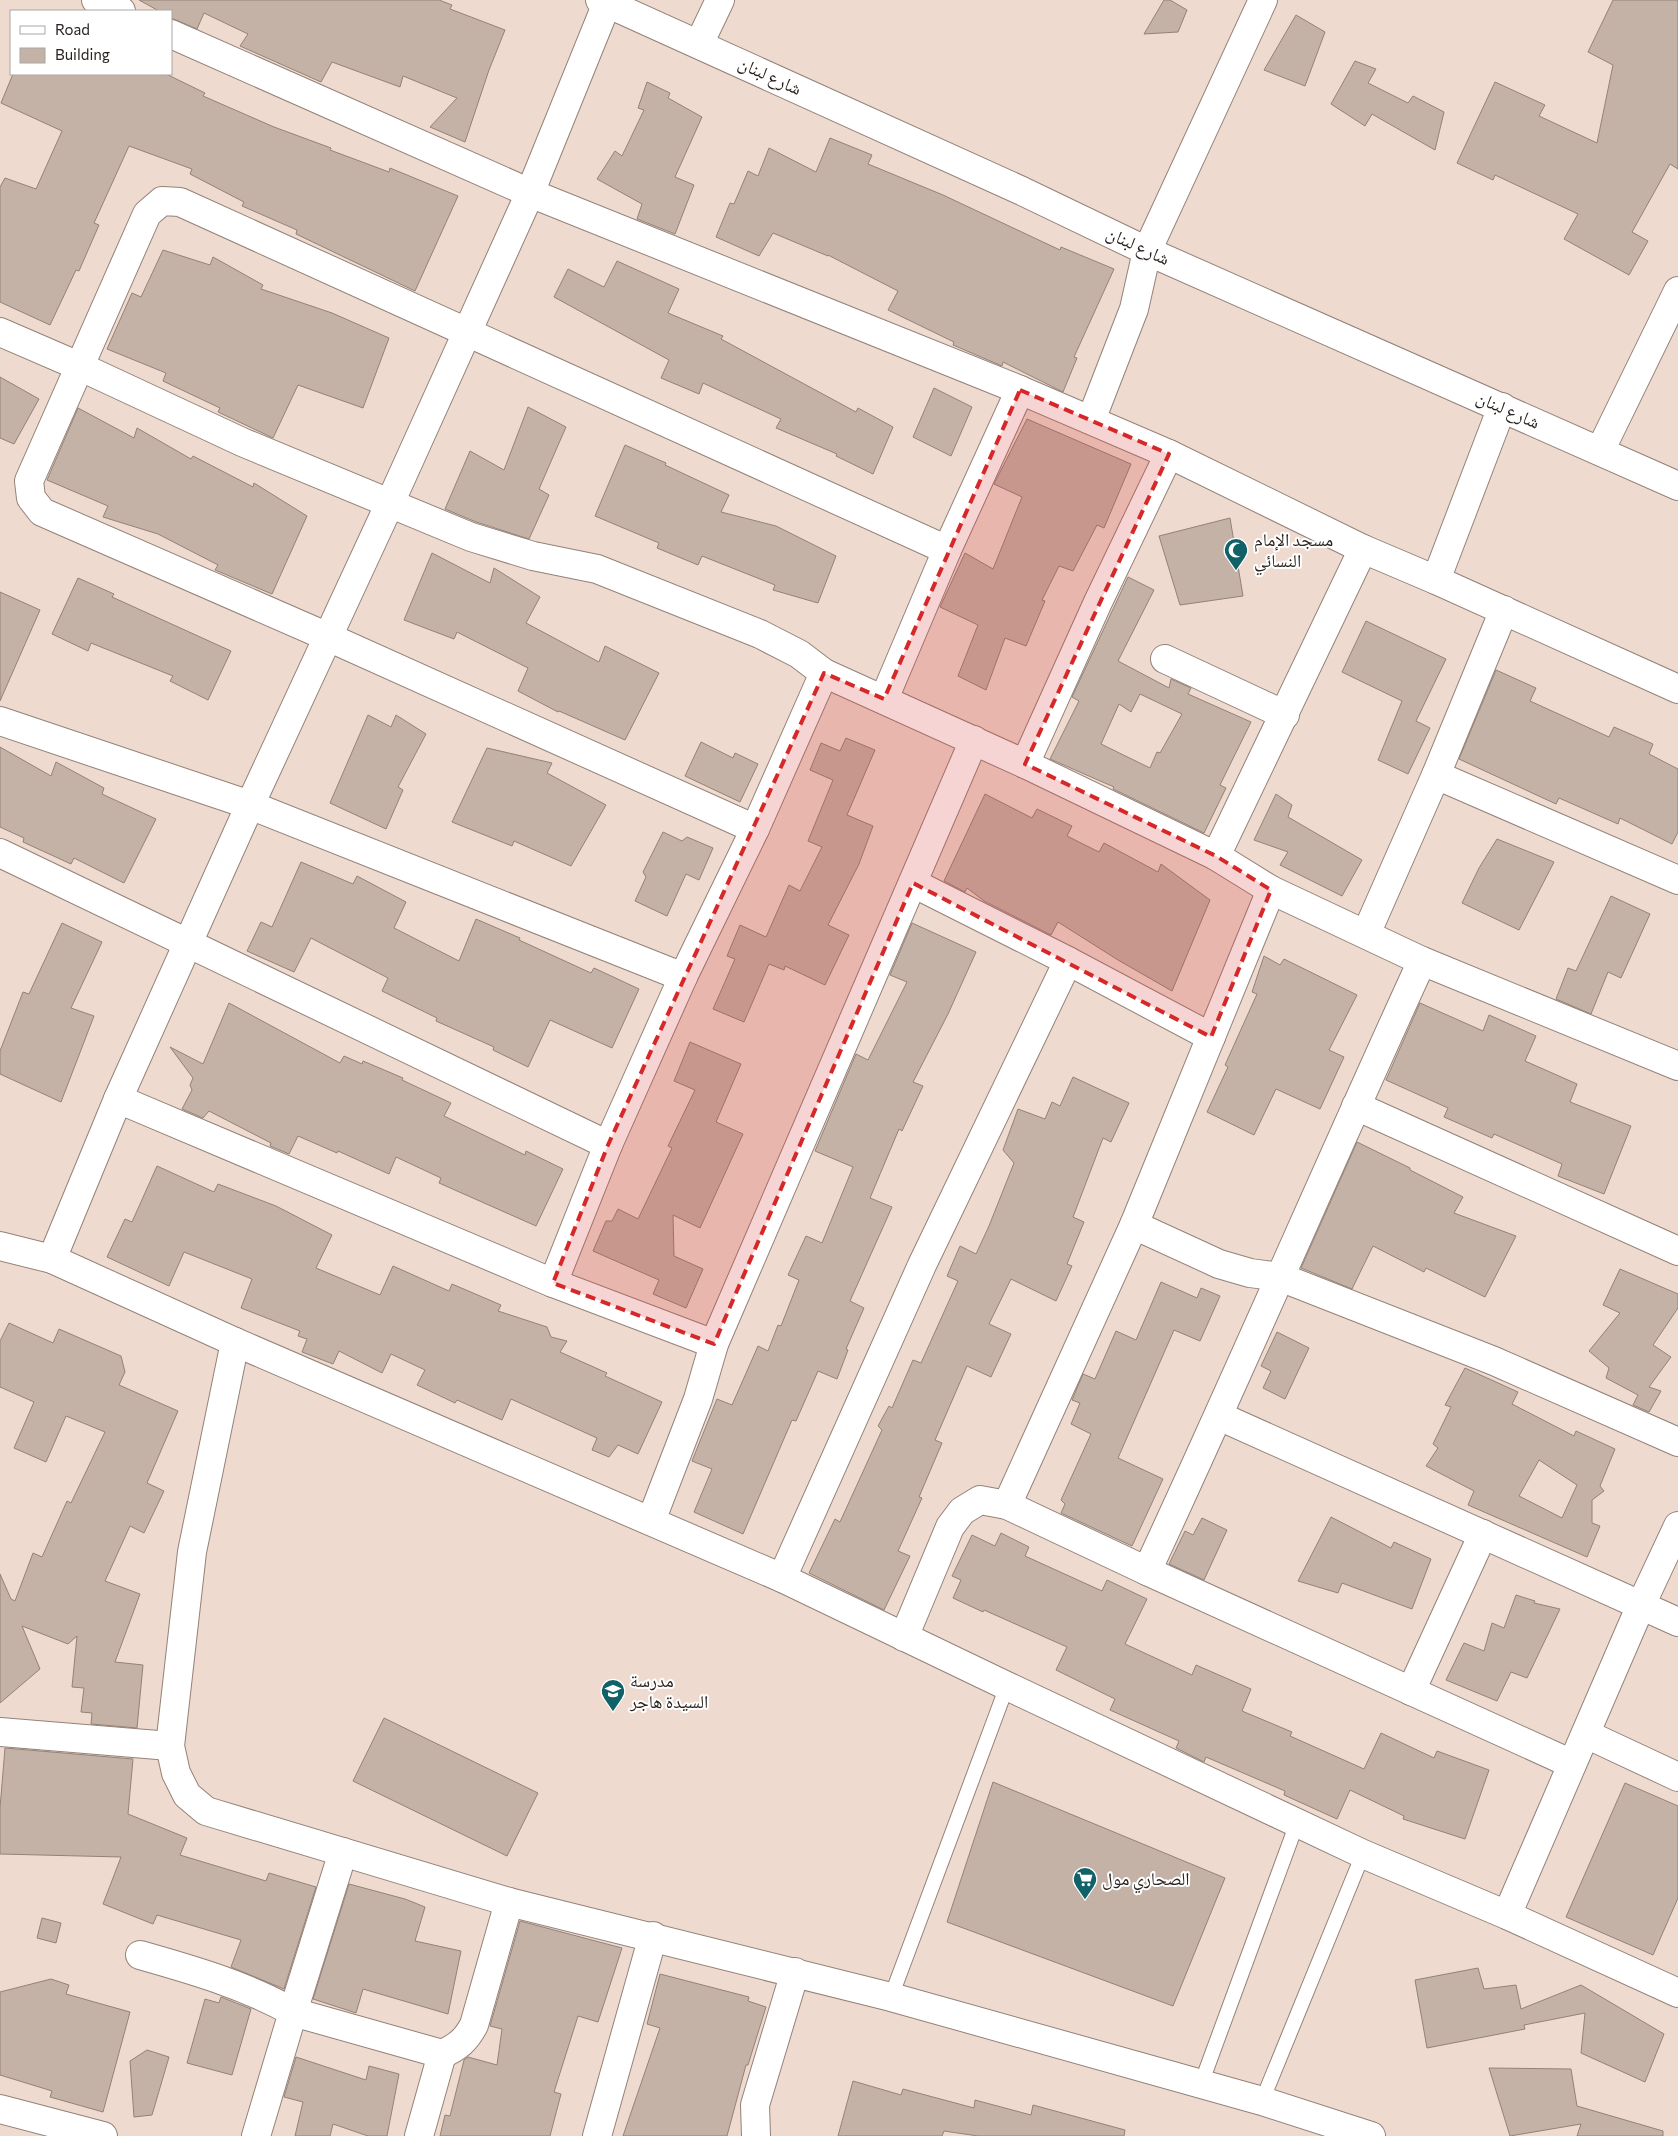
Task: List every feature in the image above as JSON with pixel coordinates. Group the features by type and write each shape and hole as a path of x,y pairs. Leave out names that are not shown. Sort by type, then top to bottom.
{"street":[{"path":"96,0 118,10"},
{"path":"698,44 720,0"},
{"path":"1091,420 1134,309 1147,251 1264,0"},
{"path":"52,1259 118,1099 250,805 390,503 530,193 604,1"},
{"name":"شارع لبنان","path":"604,1 1022,191 1147,251 1678,486"},
{"path":"172,34 530,193 1091,420 1169,454 1364,549 1678,689"},
{"path":"755,829 328,636 42,512 31,498 29,481 147,214 162,201 180,202 947,550"},
{"path":"1600,451 1678,291"},
{"path":"0,332 242,442 471,537 533,556 597,568 760,634 798,654 824,673 974,740 1216,856 1271,890 1422,961 1678,1066"},
{"path":"884,699 947,550 1020,390"},
{"path":"1436,580 1502,407"},
{"path":"1025,764 1098,602 1169,454"},
{"path":"1216,856 1364,549"},
{"path":"1366,934 1436,775 1504,610"},
{"path":"1166,658 1285,715"},
{"path":"553,1283 608,1145 683,976 755,829 824,673"},
{"path":"0,721 250,805 683,976"},
{"path":"651,1521 698,1399 714,1344 974,740"},
{"path":"1436,775 1678,880"},
{"path":"0,853 189,942 608,1145"},
{"path":"913,883 1211,1036"},
{"path":"1007,1505 1134,1225 1271,890"},
{"path":"1147,1571 1219,1416 1422,961"},
{"path":"782,1578 922,1265 1068,962"},
{"path":"118,1099 553,1283 714,1344"},
{"path":"1356,1106 1678,1251"},
{"path":"1134,1225 1219,1264 1250,1273 1280,1277 1494,1361 1678,1442"},
{"path":"0,1246 52,1259 235,1342 782,1578 1363,1854 1507,1915 1678,1993"},
{"path":"235,1342 192,1552 170,1746 176,1774 187,1795 206,1811 509,1902 891,1996 1262,2101 1371,2136"},
{"path":"1219,1416 1678,1622"},
{"path":"904,1637 950,1527 962,1511 980,1500 1007,1505 1147,1571 1572,1764"},
{"path":"1507,1915 1641,1605 1678,1526"},
{"path":"1411,1691 1483,1534"},
{"path":"0,1732 170,1746"},
{"path":"1586,1734 1678,1777"},
{"path":"256,2136 342,1852"},
{"path":"140,1955 201,1973 254,1992 293,2012 442,2054 456,2048 466,2039 474,2025 509,1902"},
{"path":"597,2136 653,1936"},
{"path":"756,2136 755,2105 795,1972"},
{"path":"419,2136 442,2054"},
{"path":"0,2109 103,2136"}],"lane":[{"path":"891,1996 1007,1686"},
{"path":"1201,2084 1297,1823"},
{"path":"1262,2101 1363,1854"}],"highlighted area":[{"path":"1020,390 1169,454 1025,764 1216,856 1271,890 1211,1037 913,883 714,1344 553,1283 608,1145 824,673 884,699"}],"building":[{"path":"139,0 439,0 452,5 450,9 505,30 489,70 465,142 430,127 457,98 403,76 400,87 332,62 321,82 240,46 248,34 204,13 197,29 172,18 172,10 157,10"},
{"path":"1164,0 1170,0 1187,10 1178,32 1144,34"},
{"path":"1613,0 1678,0 1678,169 1670,164 1632,232 1648,241 1629,275 1564,239 1578,214 1495,175 1493,180 1457,163 1495,82 1545,105 1539,116 1597,143 1613,65 1588,52"},
{"path":"1296,15 1325,32 1305,86 1264,70"},
{"path":"1355,61 1376,69 1368,83 1408,103 1413,96 1444,112 1435,150 1372,114 1365,126 1331,104"},
{"path":"13,75 168,75 205,93 203,96 274,127 389,172 390,168 458,196 415,291 296,234 297,230 242,206 244,202 190,174 192,169 129,146 94,223 99,225 79,271 76,270 50,325 0,302 0,187 5,178 36,189 62,131 1,103"},
{"path":"647,82 670,93 668,98 702,117 675,177 694,185 675,234 637,219 642,204 597,179 615,151 622,156 644,110 638,108"},
{"path":"830,138 872,155 868,164 943,195 1060,250 1061,247 1114,269 1074,357 1077,358 1063,392 1003,362 1002,366 953,345 954,342 888,310 898,291 828,255 773,233 759,256 716,237 730,203 734,204 748,171 758,176 769,148 816,172"},
{"path":"163,250 210,265 213,257 263,285 261,289 332,313 389,338 363,408 298,385 273,438 218,412 220,408 163,381 166,373 107,349 132,293 141,297"},
{"path":"617,261 679,289 668,313 723,336 721,339 856,412 858,408 893,427 873,474 836,456 837,454 776,428 781,419 703,383 699,394 661,378 669,360 554,297 568,269 604,287"},
{"path":"0,377 39,399 14,444 0,438"},
{"path":"934,388 972,407 951,456 913,437"},
{"path":"528,407 566,427 539,489 549,495 529,539 476,522 445,509 470,451 504,470"},
{"path":"78,408 134,438 137,428 191,459 193,456 253,487 254,483 307,516 272,594 215,570 218,565 158,534 103,517 108,506 47,480"},
{"path":"1027,419 1131,464 1104,528 1097,525 1073,571 1059,566 1042,600 1045,601 1026,646 1005,638 986,690 958,676 978,625 940,607 965,553 993,569 1022,497 994,484"},
{"path":"625,445 666,463 665,465 729,495 721,512 776,526 836,556 818,603 773,590 775,585 702,556 698,565 657,548 659,543 595,516"},
{"path":"1230,518 1243,596 1180,605 1159,536"},
{"path":"432,553 490,583 494,568 540,597 526,623 599,662 605,646 659,673 625,740 558,712 518,691 528,668 457,632 454,639 404,620"},
{"path":"1128,577 1154,590 1118,661 1169,688 1171,679 1191,688 1188,694 1251,722 1220,785 1226,788 1204,833 1113,789 1114,787 1050,759 1079,701 1072,697","holes":["1140,694 1182,714 1160,753 1157,752 1150,768 1101,744 1119,704 1131,712"]},
{"path":"78,578 114,594 112,597 231,651 208,700 170,681 173,676 91,643 88,651 52,634"},
{"path":"0,592 40,610 0,701"},
{"path":"1366,621 1446,659 1416,721 1430,728 1408,774 1378,760 1402,701 1342,672"},
{"path":"1496,670 1536,688 1530,701 1609,737 1614,727 1653,744 1649,754 1678,769 1678,832 1672,844 1620,818 1618,824 1559,798 1556,804 1459,759"},
{"path":"368,715 391,727 396,715 426,734 398,787 403,790 386,829 330,803"},
{"path":"846,738 875,750 847,815 873,826 859,864 828,925 849,935 825,985 785,966 784,970 769,964 744,1022 713,1009 735,959 727,956 740,925 766,937 789,885 800,891 822,847 808,841 833,780 810,770 821,743 840,751"},
{"path":"701,742 733,758 735,753 758,764 740,802 685,776"},
{"path":"0,747 51,776 56,762 104,788 102,794 156,819 124,883 74,858 71,864 23,842 24,838 0,827"},
{"path":"487,748 552,763 547,773 606,805 571,866 514,841 512,846 452,822"},
{"path":"985,794 1032,818 1037,809 1072,826 1067,836 1099,852 1104,843 1158,872 1161,864 1210,900 1172,991 1058,922 1051,935 984,901 967,888 965,892 944,881"},
{"path":"1276,794 1292,805 1288,817 1362,860 1342,896 1280,865 1288,852 1254,840"},
{"path":"663,832 682,841 687,837 713,848 699,880 686,874 667,916 635,901 646,877 643,872"},
{"path":"1497,839 1554,862 1519,930 1462,903 1479,868"},
{"path":"301,862 353,884 357,876 406,902 394,928 459,961 476,919 520,938 519,940 591,973 594,968 639,989 612,1048 550,1020 528,1067 493,1050 494,1047 436,1021 437,1018 382,991 388,978 311,938 294,972 247,951 261,922 272,927"},
{"path":"1611,896 1650,914 1621,978 1608,972 1591,1014 1556,999 1568,968 1576,971"},
{"path":"62,923 102,942 71,1008 94,1016 61,1102 0,1074 0,1051 23,992 29,994"},
{"path":"912,923 976,952 948,1014 913,1082 923,1086 902,1131 899,1129 870,1198 892,1207 850,1301 864,1308 846,1349 848,1350 837,1379 818,1371 796,1421 792,1420 743,1534 694,1512 712,1469 692,1461 717,1399 732,1405 758,1346 768,1351 778,1325 781,1326 799,1280 788,1275 806,1236 822,1243 853,1167 815,1151 856,1054 868,1060 907,982 890,975"},
{"path":"1264,956 1280,965 1284,959 1357,995 1329,1050 1344,1057 1320,1109 1276,1089 1254,1135 1207,1112 1228,1067 1225,1065 1257,994 1252,992"},
{"path":"229,1003 340,1063 344,1056 362,1064 363,1061 403,1078 402,1080 451,1103 444,1116 525,1155 526,1151 563,1169 536,1226 439,1183 441,1178 396,1157 389,1174 338,1151 337,1153 298,1136 289,1154 270,1146 271,1143 209,1111 203,1118 182,1109 192,1090 190,1085 193,1078 170,1047 203,1064"},
{"path":"1420,1003 1483,1031 1489,1015 1536,1036 1525,1061 1577,1084 1570,1102 1631,1126 1604,1194 1558,1176 1562,1164 1494,1134 1492,1138 1444,1117 1448,1108 1386,1080"},
{"path":"690,1042 741,1064 716,1122 743,1134 700,1228 673,1215 674,1256 703,1269 686,1308 653,1294 659,1280 593,1251 606,1221 612,1221 618,1209 638,1219 672,1148 668,1146 695,1090 674,1081"},
{"path":"1073,1077 1129,1103 1111,1142 1103,1138 1073,1217 1084,1222 1067,1264 1072,1266 1056,1301 1011,1279 989,1324 1011,1334 991,1377 967,1366 935,1440 942,1443 919,1497 922,1498 898,1551 910,1556 884,1610 809,1573 835,1519 840,1522 882,1430 878,1426 889,1406 892,1408 913,1360 921,1363 958,1281 947,1276 960,1246 976,1254 989,1226 1014,1163 1003,1150 1018,1109 1045,1119 1052,1102 1060,1106"},
{"path":"1357,1142 1463,1197 1454,1213 1516,1236 1485,1297 1426,1268 1424,1272 1373,1246 1352,1289 1301,1268"},
{"path":"157,1166 214,1192 218,1184 276,1206 332,1235 316,1268 380,1295 393,1266 449,1291 452,1284 501,1305 498,1311 547,1327 551,1337 567,1341 560,1352 607,1373 605,1376 662,1402 638,1454 618,1445 609,1457 592,1450 597,1438 511,1399 502,1420 457,1400 455,1403 417,1385 425,1370 391,1354 382,1373 339,1351 333,1364 302,1352 307,1339 298,1336 300,1331 241,1308 252,1279 184,1252 169,1286 107,1257 125,1219 132,1222"},
{"path":"1620,1269 1678,1294 1678,1308 1653,1345 1671,1357 1649,1387 1661,1391 1649,1412 1633,1405 1638,1395 1606,1378 1609,1368 1589,1351 1620,1313 1603,1305"},
{"path":"1161,1282 1197,1298 1201,1288 1220,1296 1200,1341 1174,1330 1118,1458 1163,1479 1132,1546 1061,1513 1065,1504 1061,1500 1091,1434 1071,1424 1080,1403 1072,1400 1083,1374 1095,1379 1116,1331 1136,1340"},
{"path":"9,1323 53,1343 59,1329 121,1356 125,1372 119,1385 178,1411 147,1483 164,1491 144,1533 130,1526 105,1581 140,1594 115,1662 143,1665 137,1728 91,1724 92,1713 81,1712 84,1688 72,1687 77,1636 68,1644 22,1626 40,1669 0,1703 0,1574 11,1599 15,1601 33,1553 42,1557 67,1501 71,1503 105,1432 66,1416 46,1462 14,1448 34,1402 0,1387 0,1341"},
{"path":"1277,1332 1309,1348 1285,1399 1263,1388 1271,1371 1261,1366"},
{"path":"1465,1368 1518,1392 1512,1404 1574,1436 1576,1431 1615,1449 1600,1486 1604,1491 1592,1500 1592,1523 1600,1526 1587,1557 1468,1505 1474,1491 1426,1466 1438,1448 1433,1444 1451,1407 1445,1405","holes":["1539,1460 1577,1485 1562,1518 1519,1496"]},
{"path":"1331,1517 1391,1548 1394,1542 1431,1559 1412,1609 1342,1583 1338,1593 1298,1581"},
{"path":"1202,1518 1227,1530 1204,1580 1169,1564 1185,1531 1193,1535"},
{"path":"1001,1533 1029,1547 1025,1556 1102,1591 1107,1580 1147,1599 1125,1644 1192,1675 1196,1665 1251,1689 1242,1711 1292,1732 1290,1736 1364,1769 1381,1733 1434,1758 1437,1751 1489,1770 1465,1839 1403,1819 1404,1816 1350,1790 1337,1819 1284,1795 1285,1791 1206,1757 1204,1762 1176,1748 1179,1741 1110,1710 1115,1699 1056,1670 1067,1647 953,1598 961,1580 952,1576 972,1535 995,1546"},
{"path":"1516,1595 1535,1601 1534,1603 1560,1609 1527,1678 1511,1672 1497,1701 1446,1680 1464,1643 1484,1651 1492,1623 1504,1628"},
{"path":"384,1718 538,1793 507,1856 353,1781"},
{"path":"5,1748 133,1759 128,1814 187,1838 180,1855 266,1881 269,1873 316,1887 284,1989 231,1967 241,1940 157,1915 153,1924 103,1904 121,1857 0,1854 0,1808"},
{"name":"الصحاري مول","path":"993,1782 1225,1878 1173,2006 947,1922"},
{"path":"1625,1783 1678,1806 1678,1898 1653,1955 1566,1917"},
{"path":"349,1884 405,1899 425,1907 415,1941 461,1951 448,2014 363,1989 356,2013 313,1999"},
{"path":"42,1918 61,1923 56,1943 37,1938"},
{"path":"520,1921 622,1948 598,2022 578,2016 554,2092 561,2094 550,2136 440,2136 445,2115 450,2116 464,2060 468,2057 497,2065 502,2029 490,2026"},
{"path":"1478,1968 1484,1989 1516,1985 1521,2009 1581,1985 1664,2034 1645,2082 1581,2053 1585,2013 1524,2025 1525,2029 1427,2048 1415,1980"},
{"path":"660,1974 749,1997 748,2001 766,2007 748,2065 746,2065 727,2136 623,2136 660,2028 647,2024"},
{"path":"51,1979 69,1985 66,1994 130,2012 103,2112 50,2097 52,2091 0,2075 0,1992"},
{"path":"221,1997 251,2009 232,2075 187,2063 205,1999 219,2003"},
{"path":"147,2050 169,2057 152,2115 134,2117 130,2061"},
{"path":"296,2057 366,2080 369,2066 399,2074 387,2136 368,2136 333,2124 330,2136 295,2136 303,2102 284,2097"},
{"path":"1489,2068 1571,2069 1577,2106 1663,2131 1663,2136 1577,2136 1581,2124 1510,2136"},
{"path":"853,2081 901,2095 903,2089 974,2108 975,2100 1031,2115 1033,2105 1125,2130 1124,2136 978,2136 944,2131 942,2136 838,2136"}],"place":[{"name":"مسجد الإمام النسائي","path":"1236,571"},
{"name":"مدرسة السيدة هاجر","path":"613,1712"},
{"name":"الصحاري مول","path":"1085,1900"}]}
